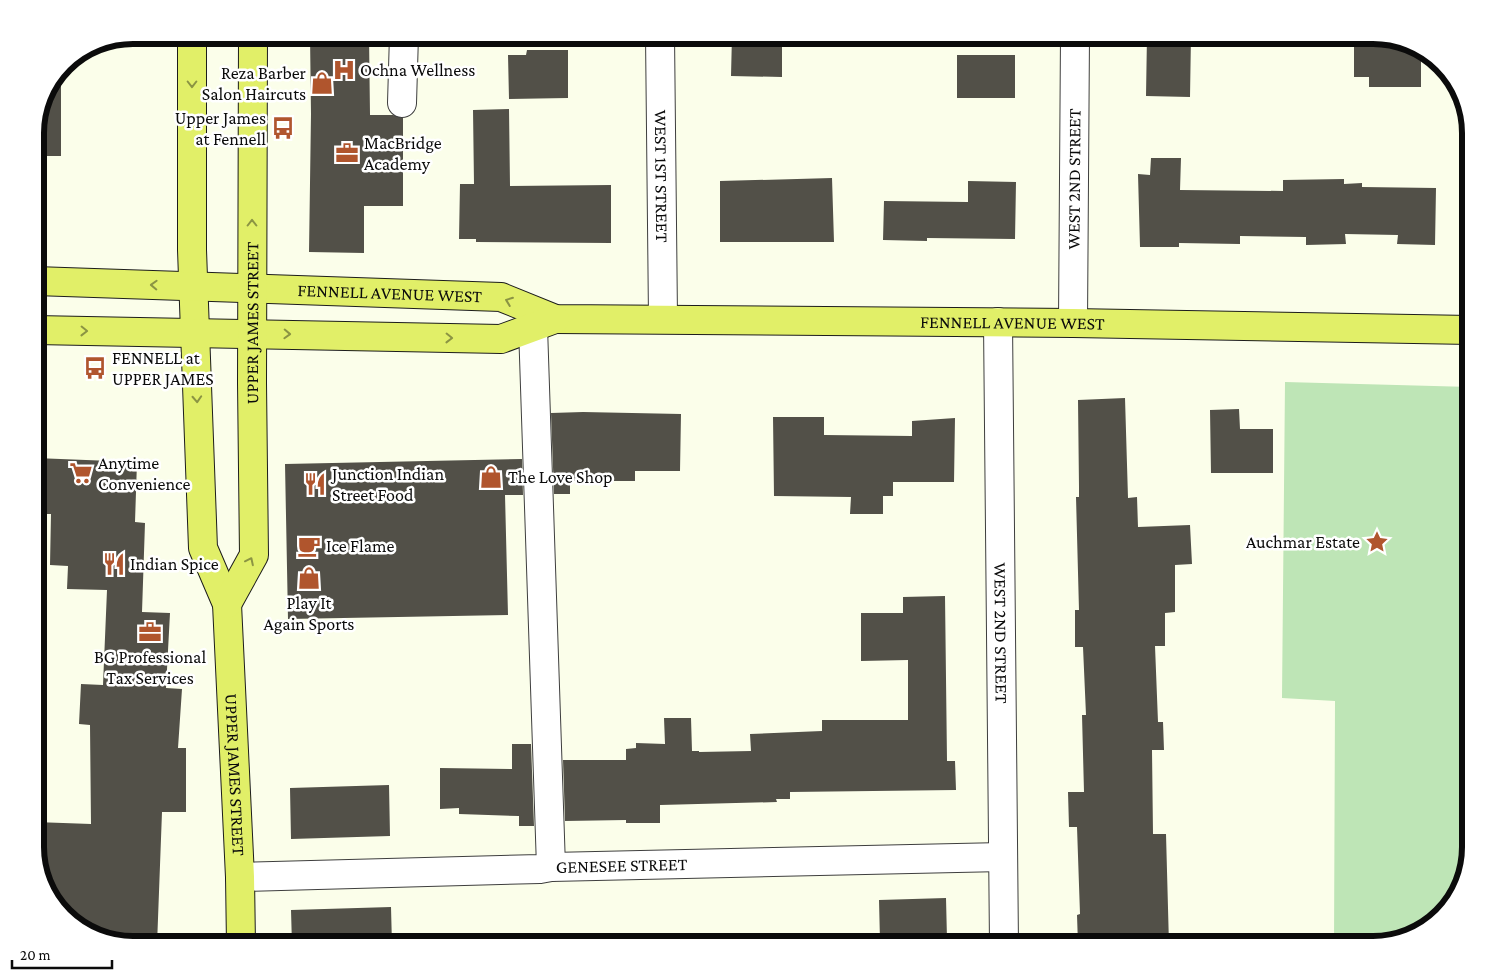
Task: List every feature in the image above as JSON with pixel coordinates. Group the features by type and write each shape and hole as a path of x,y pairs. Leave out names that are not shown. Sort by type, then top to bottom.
{"main road":[{"name":"UPPER JAMES STREET","path":"192,44 193,287 208,333 203,548 228,604 241,936"},
{"name":"UPPER JAMES STREET","path":"228,604 254,555 252,333 253,44"},
{"name":"FENNELL AVENUE WEST","path":"44,282 501,298 544,323"},
{"name":"FENNELL AVENUE WEST","path":"44,330 252,333 501,340 544,323 663,318 1462,330"}],"street":[{"path":"402,103 404,44"},
{"name":"WEST 1ST STREET","path":"660,44 663,318"},
{"name":"WEST 2ND STREET","path":"1073,323 1075,44"},
{"name":"WEST 2ND STREET","path":"998,322 1004,936"},
{"path":"544,323 551,867"},
{"name":"GENESEE STREET","path":"240,877 521,870 551,867 1003,857"}],"green space":[{"name":"Auchmar Estate","path":"1285,382 1462,387 1462,847 1458,876 1447,897 1436,910 1418,924 1396,933 1385,935 1334,936 1335,701 1282,698"}],"building":[{"path":"310,44 369,44 370,115 393,115 403,118 403,206 364,206 364,253 309,252"},
{"path":"732,44 782,44 782,77 731,76"},
{"path":"1147,44 1191,44 1190,97 1146,96"},
{"path":"1354,47 1398,47 1421,58 1421,87 1369,87 1369,77 1354,77"},
{"path":"527,50 568,50 568,98 509,99 508,55 526,55"},
{"path":"957,55 1015,55 1015,98 957,98"},
{"path":"61,80 61,156 44,156 44,127 48,104"},
{"path":"509,109 510,186 611,185 611,243 476,242 476,239 459,239 460,184 474,184 473,110"},
{"path":"1151,158 1181,158 1180,190 1283,191 1283,180 1344,179 1344,184 1362,183 1362,187 1436,188 1435,245 1397,244 1398,235 1345,234 1346,244 1306,245 1306,237 1240,236 1240,244 1179,243 1179,247 1140,247 1138,174 1150,175"},
{"path":"832,178 834,242 720,242 720,181"},
{"path":"968,181 1016,182 1015,239 927,238 927,241 883,240 884,201 968,202"},
{"path":"1125,398 1128,498 1137,497 1138,527 1190,525 1192,564 1175,565 1175,612 1165,613 1165,646 1155,646 1158,722 1163,722 1164,750 1152,750 1153,834 1166,834 1169,936 1078,936 1077,915 1080,914 1077,827 1069,827 1068,792 1084,792 1082,715 1086,715 1083,647 1075,647 1075,610 1079,610 1076,497 1079,497 1078,400"},
{"path":"1239,409 1240,429 1273,429 1273,473 1211,473 1210,410"},
{"path":"551,413 681,414 680,471 635,471 635,481 570,481 570,494 554,494"},
{"path":"773,417 824,417 824,435 912,436 912,421 955,418 954,482 893,482 893,496 883,496 883,514 850,514 851,497 774,496"},
{"path":"44,458 137,462 135,522 145,523 142,612 170,613 166,688 182,689 178,748 186,748 186,812 162,812 157,936 133,936 104,932 83,921 66,906 56,892 45,864 44,822 91,824 90,725 79,724 81,684 103,685 107,590 67,589 68,566 50,565 51,514 44,514"},
{"path":"522,459 523,495 505,495 508,615 288,619 285,464"},
{"path":"945,596 947,761 955,761 956,790 790,792 790,799 776,799 777,802 660,805 660,823 626,823 626,820 565,821 563,760 626,760 626,749 636,748 636,743 665,744 664,718 691,718 692,751 699,752 751,751 750,734 822,731 822,720 908,720 908,660 861,661 861,613 903,613 903,597"},
{"path":"512,744 531,744 534,826 519,826 519,816 459,814 459,808 440,809 440,768 512,769"},
{"path":"389,785 390,836 291,839 290,788"},
{"path":"946,898 947,936 880,936 879,900"},
{"path":"391,907 392,936 292,936 291,910"}],"place":[{"name":"Ochna Wellness","path":"344,70"},
{"name":"Reza Barber Salon Haircuts","path":"322,83"},
{"name":"Upper James at Fennell","path":"283,128"},
{"name":"MacBridge Academy","path":"347,153"},
{"name":"FENNELL at UPPER JAMES","path":"95,368"},
{"name":"Anytime Convenience","path":"81,473"},
{"name":"The Love Shop","path":"491,477"},
{"name":"Junction Indian Street Food","path":"315,484"},
{"name":"Auchmar Estate","path":"1377,542"},
{"name":"Ice Flame","path":"309,546"},
{"name":"Indian Spice","path":"114,564"},
{"name":"Play It Again Sports","path":"309,578"},
{"name":"BG Professional Tax Services","path":"150,632"}]}
